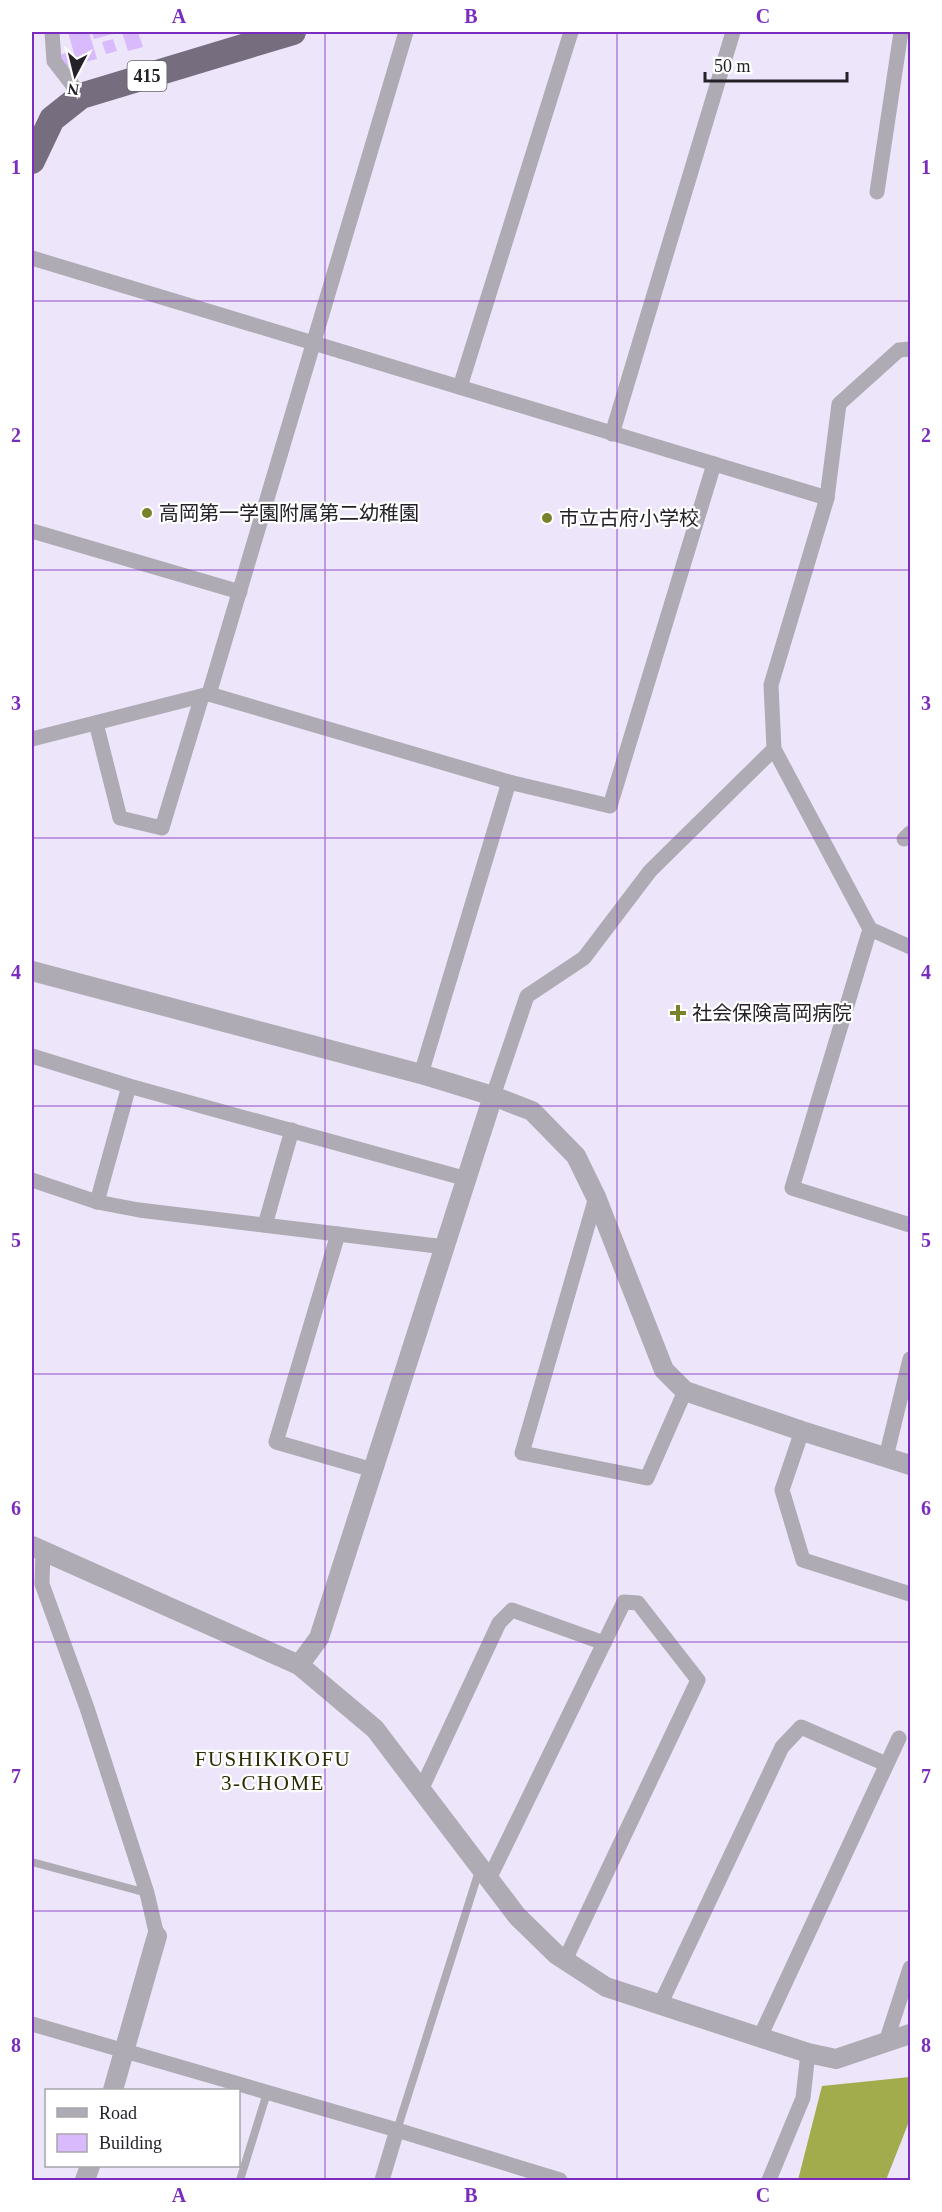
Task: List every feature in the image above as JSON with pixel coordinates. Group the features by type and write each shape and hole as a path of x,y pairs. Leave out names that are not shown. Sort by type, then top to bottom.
{"highway":[{"name":"415","path":"32,161 52,119 81,96 293,32"}],"street":[{"path":"52,32 54,61 81,96"},
{"path":"96,723 120,818 162,828 240,592 406,32"},
{"path":"460,387 571,32"},
{"path":"612,434 733,32"},
{"path":"877,192 901,32"},
{"path":"32,258 827,498"},
{"path":"910,349 899,350 839,404 827,498 771,685 774,749 870,929 910,947"},
{"path":"32,739 205,695 509,782 610,806 714,464"},
{"path":"32,531 240,592"},
{"path":"299,1665 320,1638 527,996 584,958 650,871 774,749"},
{"path":"421,1074 509,782"},
{"path":"870,929 792,1188 910,1225"},
{"path":"32,971 421,1074 493,1096 532,1111 576,1156 596,1197 664,1370 685,1391 910,1465"},
{"path":"32,1056 129,1086 467,1179"},
{"path":"97,1202 129,1086"},
{"path":"265,1225 292,1130"},
{"path":"32,1180 97,1202 138,1210 445,1247"},
{"path":"596,1197 522,1453 647,1478 685,1391"},
{"path":"338,1234 276,1442 373,1470"},
{"path":"886,1457 910,1359"},
{"path":"802,1431 782,1490 803,1560 910,1594"},
{"path":"37,1549 299,1665 375,1729 517,1916 557,1956 606,1987 808,2053 836,2059 910,2034"},
{"path":"37,1549 42,1584 87,1708 147,1893 157,1936 114,2089"},
{"path":"484,1873 624,1602 638,1603 698,1680 565,1960"},
{"path":"421,1790 499,1623 512,1610 604,1643"},
{"path":"660,2005 782,1747 801,1727 886,1764"},
{"path":"760,2037 899,1738"},
{"path":"886,2042 910,1968"},
{"path":"32,2024 397,2130 560,2181"},
{"path":"769,2181 803,2098 808,2053"},
{"path":"382,2181 397,2130"}],"lane":[{"path":"32,1862 147,1893"},
{"path":"397,2130 484,1873"},
{"path":"240,2181 267,2093"}],"green space":[{"path":"910,2077 910,2119 886,2180 798,2180 822,2086"}],"building":[{"path":"68,32 89,32 97,59 77,64"},
{"path":"92,32 112,32 112,34 94,39"},
{"path":"122,32 138,32 143,47 128,51"},
{"path":"113,39 117,51 106,54 102,42"},
{"path":"70,52 74,65 62,68 59,55"}],"place":[{"name":"高岡第一学園附属第二幼稚園","path":"147,513"},
{"name":"市立古府小学校","path":"547,518"},
{"name":"社会保険高岡病院","path":"678,1013"}],"district":[{"name":"FUSHIKIKOFU 3-CHOME","path":"273,1771"}]}
